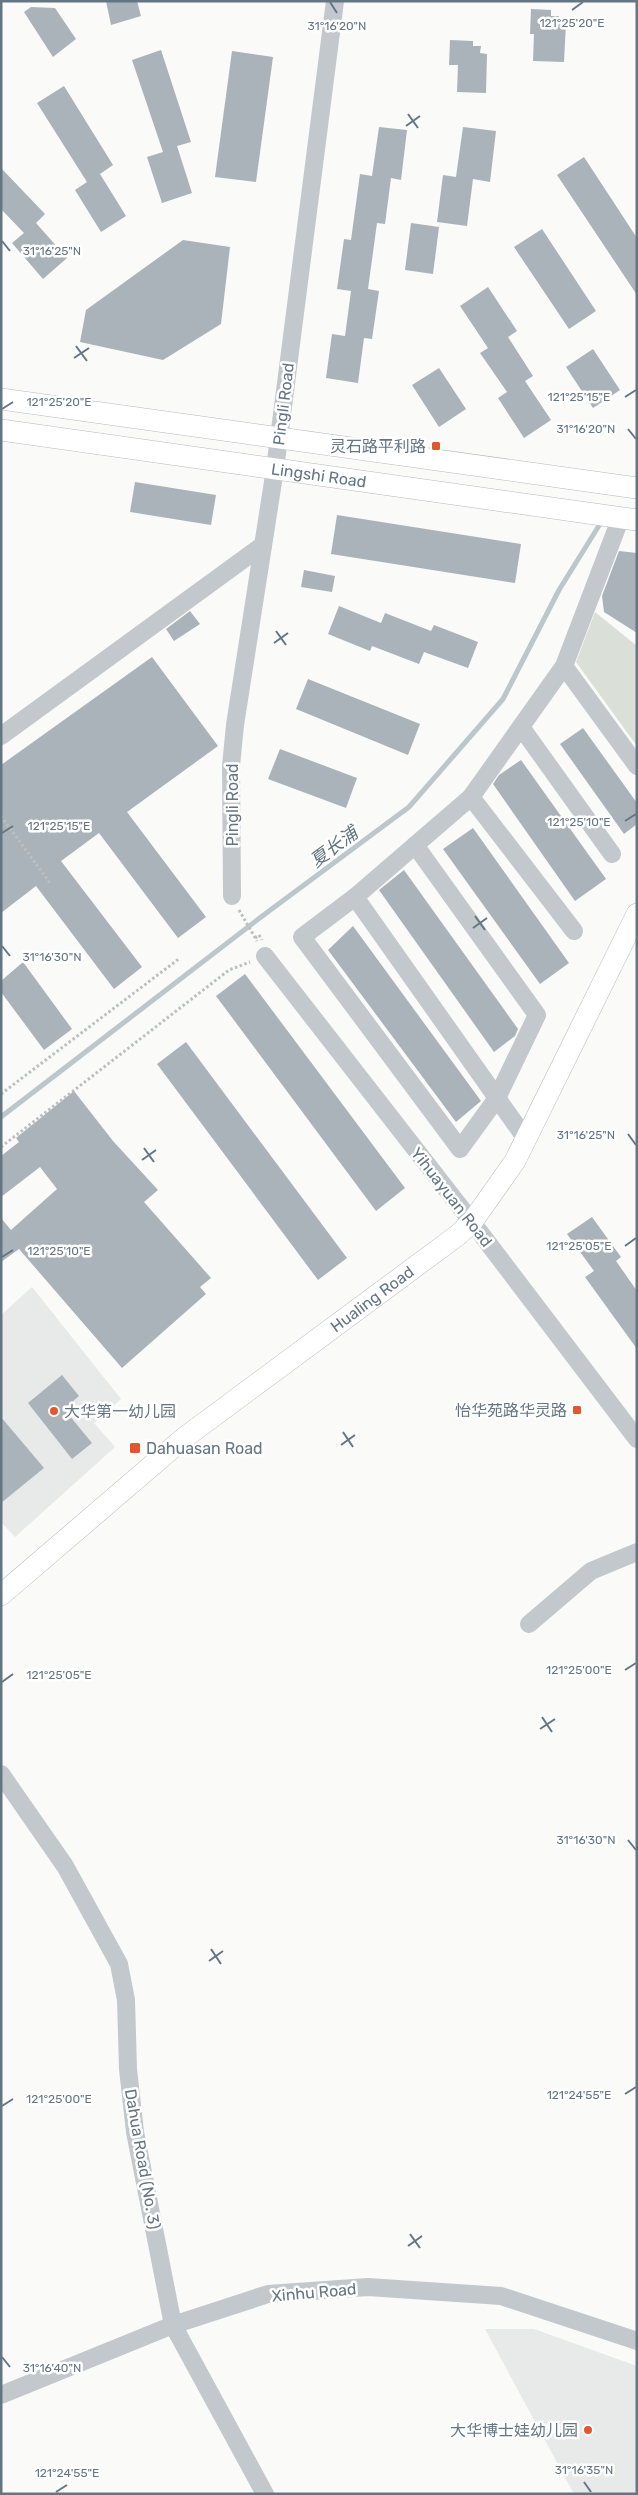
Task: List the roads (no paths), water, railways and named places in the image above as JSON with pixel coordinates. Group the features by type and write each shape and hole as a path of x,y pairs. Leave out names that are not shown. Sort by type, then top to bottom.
{"main road":[{"name":"Lingshi Road","path":"1,399 637,488"},
{"name":"Lingshi Road","path":"1,430 629,518"},
{"name":"Hualing Road","path":"1,1595 184,1438 458,1235 472,1222 515,1161 637,914"}],"street":[{"name":"Pingli Road","path":"232,896 231,766 235,725 275,469 335,1"},
{"path":"415,845 537,1016 497,1098 460,1149 302,936 354,897 471,797 564,666 629,518"},
{"path":"1,736 263,545"},
{"path":"564,666 637,766"},
{"path":"521,727 612,854"},
{"path":"471,797 574,931"},
{"path":"354,897 526,1139"},
{"name":"Yihuayuan Road","path":"265,956 472,1222 637,1439"},
{"path":"528,1624 591,1571 637,1552"},
{"name":"Dahua Road (No. 3)","path":"1,1774 65,1866 119,1964 126,2000 128,2069 135,2132 173,2324 265,2494"},
{"name":"Xinhu Road","path":"1,2395 173,2324 268,2294 368,2287 501,2296 637,2342"}],"waterway":[{"name":"夏长浦","path":"1,1117 261,917 409,807 503,699 559,590 600,524"}],"place":[{"name":"灵石路平利路","path":"436,446"},
{"name":"怡华苑路华灵路","path":"577,1410"},
{"name":"大华第一幼儿园","path":"54,1411"},
{"name":"Dahuasan Road","path":"135,1448"},
{"name":"大华博士娃幼儿园","path":"588,2430"}]}
